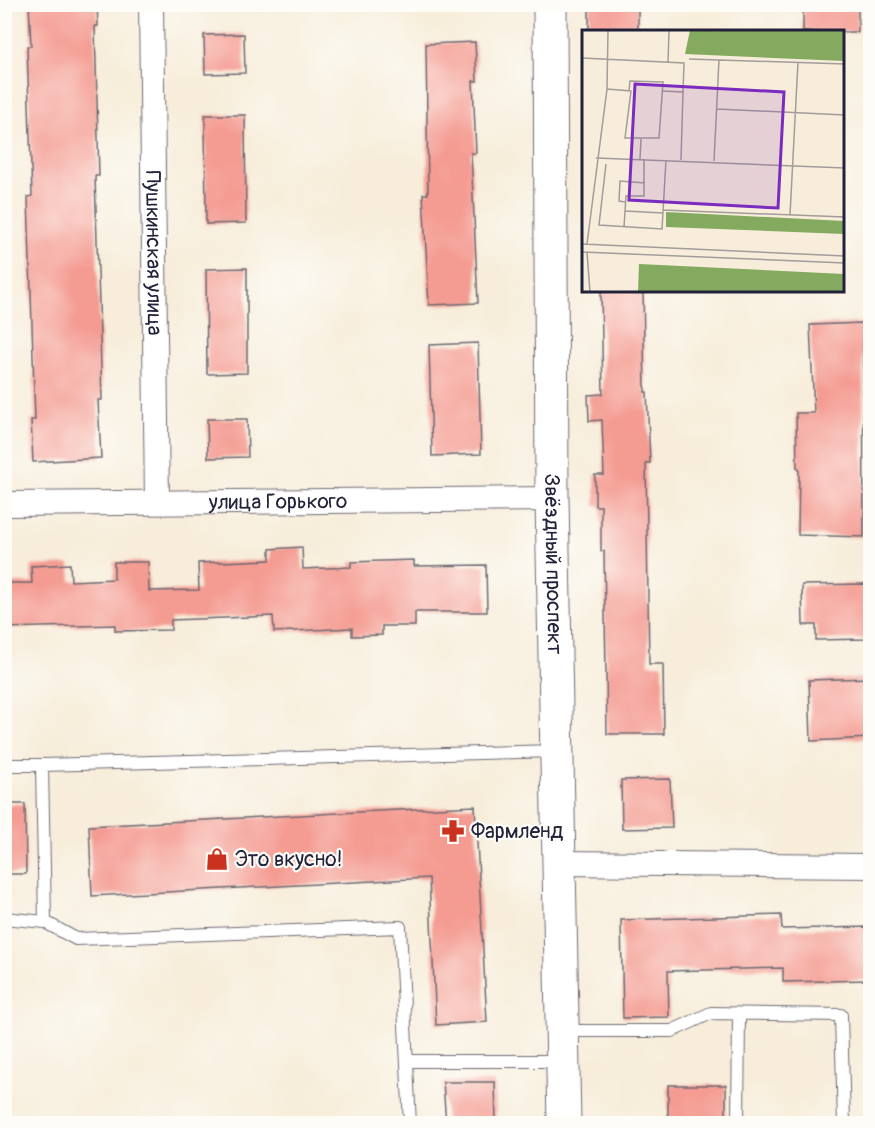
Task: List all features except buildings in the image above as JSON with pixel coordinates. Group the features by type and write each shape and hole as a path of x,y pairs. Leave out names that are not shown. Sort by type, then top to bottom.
{"street":[{"name":"Пушкинская улица","path":"150,4 157,502"},
{"name":"Звёздный проспект","path":"550,4 552,499 564,1124"},
{"name":"улица Горького","path":"4,504 552,499"},
{"path":"560,863 870,866"}],"lane":[{"path":"4,765 558,751"},
{"path":"42,765 45,922"},
{"path":"4,918 45,922 76,939 400,927 410,1124"},
{"path":"407,1061 562,1046 672,1031 711,1013 841,1015 844,1124"},
{"path":"738,1124 739,1014"}],"place":[{"name":"Фармленд","path":"453,831"},
{"name":"Это вкусно!","path":"217,859"}]}
